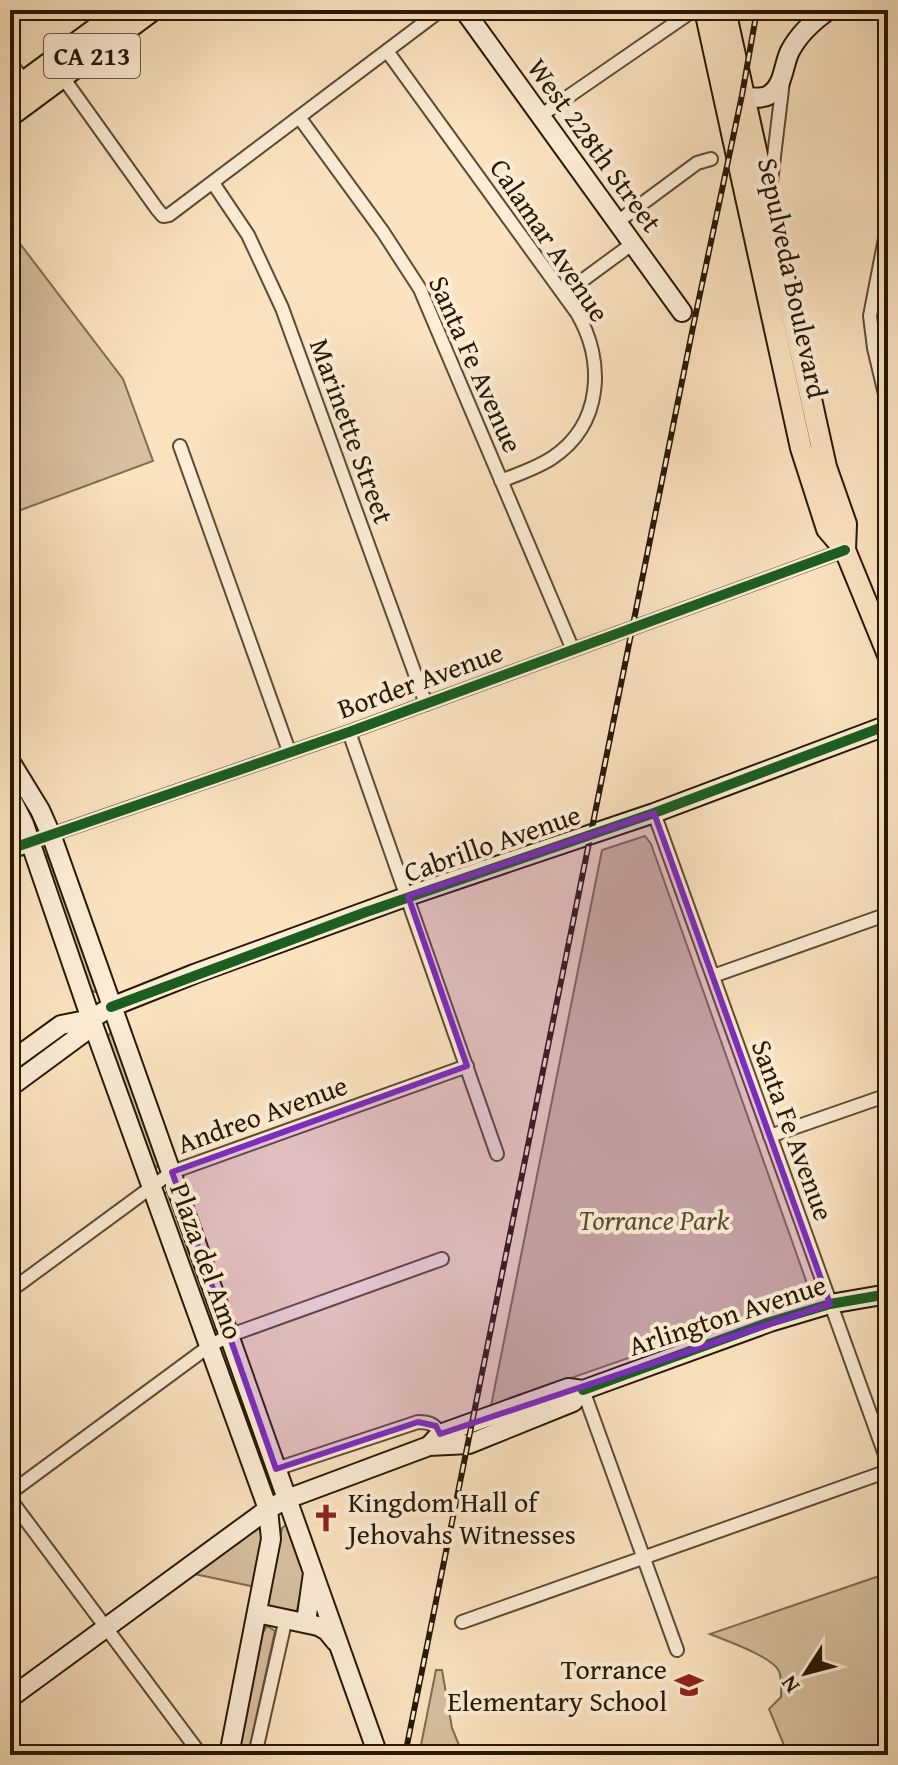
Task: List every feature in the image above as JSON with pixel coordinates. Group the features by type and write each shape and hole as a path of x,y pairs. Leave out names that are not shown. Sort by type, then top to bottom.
{"main road":[{"name":"CA 213","path":"57,69 121,10"},
{"name":"CA 213","path":"10,116 23,90 153,10"},
{"name":"West 228th Street","path":"464,10 682,312"},
{"name":"Sepulveda Boulevard","path":"705,10 769,201 815,495 827,529 845,550 888,655"},
{"name":"Sepulveda Boulevard","path":"725,10 734,97 795,370"},
{"path":"734,97 762,98 770,95 781,81 788,54 796,40 829,10"},
{"name":"Cabrillo Avenue","path":"10,1062 61,1025 91,1019 111,1007 408,896 654,813 888,725"},
{"name":"Plaza del Amo","path":"10,761 40,810 52,837 347,1662"},
{"name":"Plaza del Amo","path":"10,796 30,842 268,1509 271,1539 227,1752"},
{"name":"Border Avenue","path":"10,849 30,842"},
{"name":"Cabrillo Avenue","path":"10,1087 82,1034 91,1019"},
{"name":"Arlington Avenue","path":"10,1698 268,1509 287,1499 434,1440 469,1444 573,1402 583,1390 770,1322 830,1304 888,1294"},
{"path":"306,1622 313,1571"},
{"path":"257,1613 306,1622 327,1631 347,1662 378,1755"}],"street":[{"path":"57,69 163,216 169,215 213,183 441,10"},
{"path":"540,116 694,10"},
{"name":"Calamar Avenue","path":"387,51 564,294 585,326 592,344 597,383 588,416 566,447 531,469 501,481"},
{"path":"10,62 23,90"},
{"path":"769,201 784,69"},
{"name":"Santa Fe Avenue","path":"299,117 383,232 420,289 573,650"},
{"path":"616,223 697,163 711,159"},
{"name":"Marinette Street","path":"213,183 248,235 271,282 426,704"},
{"path":"888,223 870,316 872,339 888,407"},
{"path":"564,294 632,244"},
{"path":"180,446 289,751"},
{"name":"Border Avenue","path":"30,842 52,837 349,732 845,550"},
{"path":"349,732 497,1154"},
{"name":"Santa Fe Avenue","path":"654,813 888,1463"},
{"path":"713,976 888,914"},
{"name":"Andreo Avenue","path":"10,1291 172,1172 467,1066"},
{"path":"770,1136 888,1095"},
{"path":"201,1755 10,1496 208,1347 228,1336 442,1259"},
{"path":"583,1390 677,1650"},
{"name":"Arlington Avenue","path":"276,1469 418,1422 436,1426 434,1440"},
{"path":"462,1622 888,1471"},
{"path":"255,1755 286,1618"}],"highlighted area":[{"path":"654,813 830,1304 440,1434 436,1426 418,1422 276,1469 172,1172 467,1066 408,896"}],"green space":[{"path":"21,245 123,379 153,461 10,514 10,253"},
{"name":"Torrance Park","path":"645,836 651,844 809,1289 806,1296 491,1406 602,850"},
{"path":"48,855 98,991 90,990 43,859"},
{"path":"111,1032 159,1164 157,1167 152,1165 107,1038"},
{"path":"168,1191 218,1327 216,1330 213,1330 164,1194"},
{"path":"267,1512 260,1588 185,1572"},
{"path":"286,1525 290,1527 305,1570 296,1616 266,1608 282,1528"},
{"path":"888,1573 888,1755 788,1755 769,1709 781,1697 779,1671 758,1655 710,1634"},
{"path":"267,1626 275,1631 248,1755 237,1755 262,1634"},
{"path":"436,1670 442,1670 452,1728 463,1755 419,1755"}],"railway":[{"path":"405,1755 757,10"}],"cycle path":[{"path":"10,849 349,732 845,550"},
{"path":"111,1007 366,912 654,813 888,725"},
{"path":"583,1390 770,1322 830,1304 888,1294"}],"place":[{"name":"Kingdom Hall of Jehovahs Witnesses","path":"326,1518"},
{"name":"Torrance Elementary School","path":"689,1685"}]}
